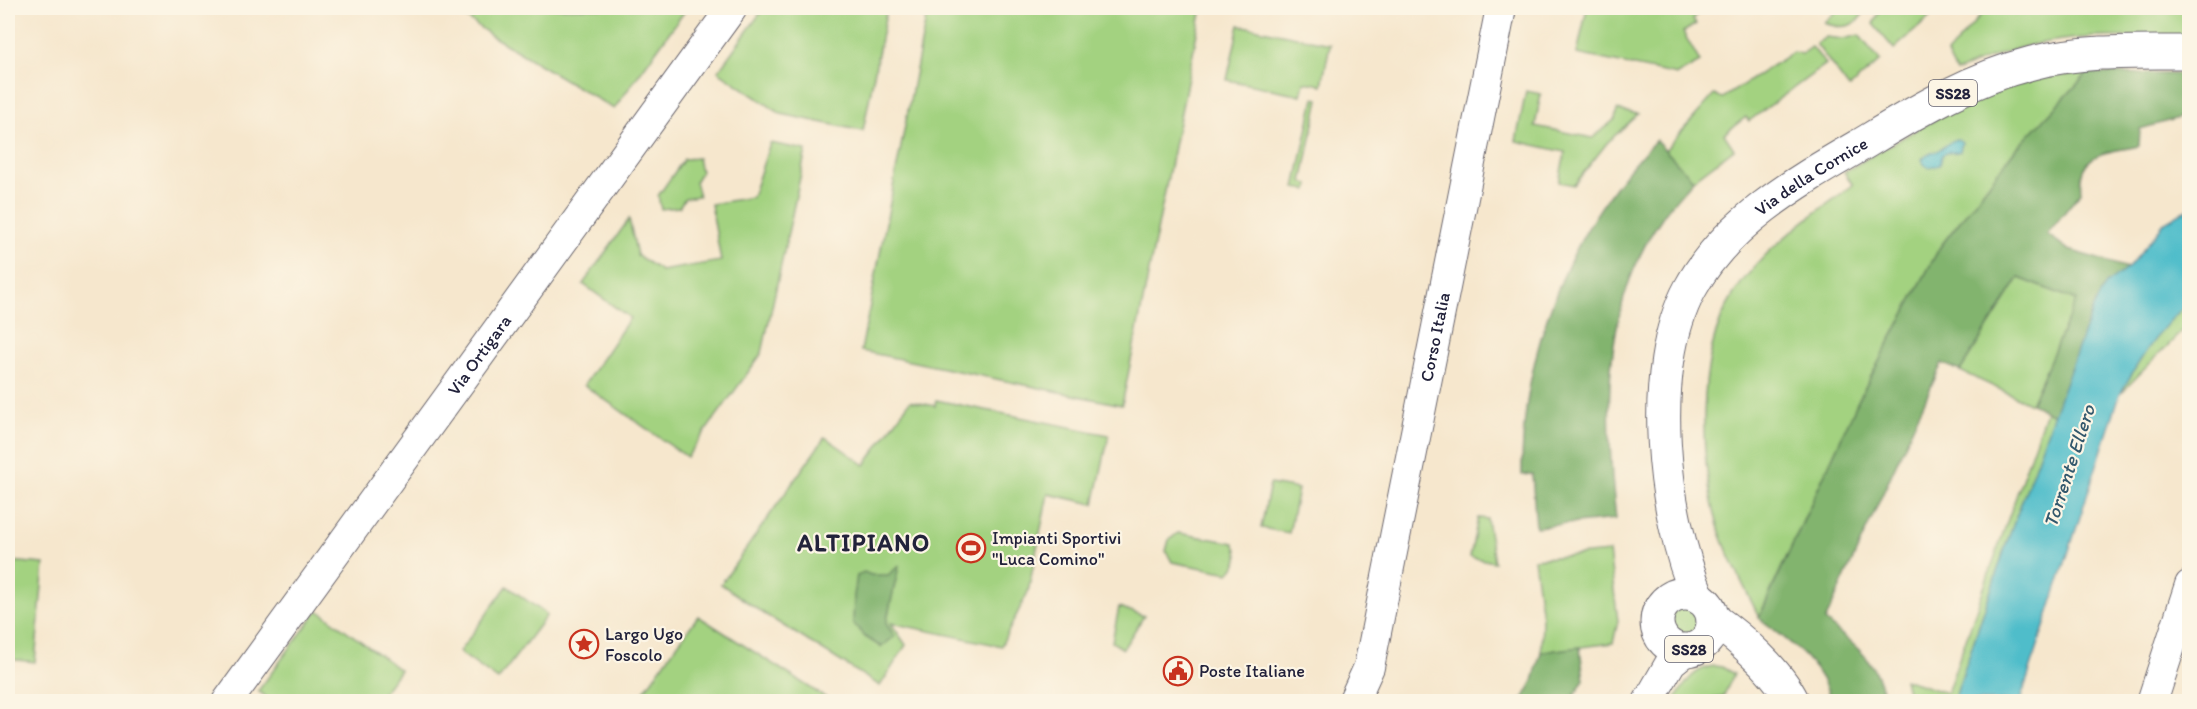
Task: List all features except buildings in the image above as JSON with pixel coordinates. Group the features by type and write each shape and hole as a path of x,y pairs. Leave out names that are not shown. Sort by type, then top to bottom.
{"main road":[{"name":"Via della Cornice","path":"1689,624 1676,567 1675,523 1666,452 1664,414 1669,351 1675,324 1690,288 1718,250 1766,206 1830,163 1941,99 1992,76 2032,63 2062,57 2118,53 2190,52"},
{"name":"SS28","path":"1689,624 1742,643 1785,689"}],"street":[{"name":"Via Ortigara","path":"227,702 732,8"},
{"name":"Corso Italia","path":"1353,702 1369,667 1501,8"},
{"path":"2152,702 2190,585"},
{"path":"1649,698 1663,658 1689,624"}],"green space":[{"path":"453,8 687,8 614,109 492,36"},
{"path":"764,8 887,8 863,131 781,114 718,71"},
{"path":"928,8 1202,8 1122,405 861,351"},
{"path":"1587,8 1703,8 1693,20 1696,24 1683,32 1700,62 1677,75 1577,54"},
{"path":"1840,8 1866,8 1859,19 1849,26 1843,27 1824,22"},
{"path":"1881,8 1919,8 1930,17 1894,49 1873,24"},
{"path":"1987,8 2189,8 2189,38 2066,39 2013,50 1956,72 1947,54"},
{"path":"1239,25 1330,44 1322,85 1304,82 1301,95 1227,80"},
{"path":"1859,35 1880,61 1849,88 1816,44 1826,37 1843,39"},
{"path":"1812,47 1826,64 1749,121 1746,117 1724,134 1734,149 1693,180 1665,150 1714,95 1723,98 1793,52 1802,54"},
{"path":"2088,73 2015,150 1940,247 1859,399 1759,617 1721,535 1713,508 1705,446 1706,380 1721,320 1733,295 1772,248 1853,185 1844,172 1932,121 1978,99 2033,80"},
{"path":"2088,73 2189,74 2189,115 2140,129 2139,146 2096,156 2089,161 2081,179 2081,192 2047,234 2069,250 2128,268 2106,284 2092,310 2054,415 2031,404 2076,300 2019,278 1960,371 1942,363 1825,621 1856,647 1871,664 1885,701 1831,701 1820,675 1812,664 1759,618 1859,399 1940,247 2015,150"},
{"path":"1526,91 1541,94 1535,126 1593,138 1615,119 1617,110 1638,114 1607,143 1574,185 1559,182 1565,152 1516,141"},
{"path":"1314,98 1319,99 1302,182 1309,184 1308,190 1295,188"},
{"path":"1656,140 1693,180 1672,204 1641,253 1627,289 1617,326 1609,403 1616,519 1536,527 1532,474 1522,475 1524,429 1530,383 1541,338 1556,294 1575,252 1598,212 1625,174"},
{"path":"770,143 806,150 762,353 687,457 584,385 630,318 583,284 629,219 637,255 661,271 721,261 711,204 752,197"},
{"path":"698,158 701,172 695,182 699,196 685,198 679,207 661,209 658,196 684,159"},
{"path":"2019,278 2077,300 2031,404 1960,371"},
{"path":"2189,303 2189,324 2120,394 2159,334"},
{"path":"936,400 1109,435 1094,504 1048,494 1028,592 1001,646 891,623 906,645 880,686 721,584 825,437 865,465 910,401 935,406"},
{"path":"2046,411 2054,415 2007,542 1954,701 1909,701 1904,679 1947,693"},
{"path":"1270,484 1298,489 1289,533 1261,528"},
{"path":"1478,518 1487,519 1494,562 1470,557"},
{"path":"1178,533 1234,543 1238,552 1237,563 1229,573 1172,562 1166,551 1169,540"},
{"path":"1609,552 1618,621 1613,643 1541,652 1542,617 1534,559"},
{"path":"8,561 44,564 35,662 8,659"},
{"path":"899,566 886,624 895,636 881,647 865,637 853,623 857,575 864,572 871,575 888,575"},
{"path":"507,586 547,615 498,680 459,652"},
{"path":"1685,606 1696,611 1701,622 1696,633 1685,638 1674,633 1669,622 1674,611"},
{"path":"1119,607 1144,616 1123,649 1112,642"},
{"path":"318,610 400,670 377,701 272,701 258,691"},
{"path":"698,616 831,701 637,701"},
{"path":"1580,647 1584,680 1571,701 1522,701 1533,681 1541,652"},
{"path":"1714,666 1722,667 1734,674 1723,697 1700,701 1674,701 1695,674"}],"water":[{"path":"1958,139 1962,142 1960,151 1942,155 1940,165 1929,168 1924,164 1922,159 1924,157"},
{"name":"Torrente Ellero","path":"2189,208 2189,303 2159,334 2120,394 2020,701 1954,701 2007,542 2092,310 2106,284 2128,268 2165,222"}],"place":[{"name":"Impianti Sportivi \"Luca Comino\"","path":"971,548"},
{"name":"Largo Ugo Foscolo","path":"584,644"},
{"name":"Poste Italiane","path":"1178,671"}],"district":[{"name":"ALTIPIANO","path":"864,542"}]}
